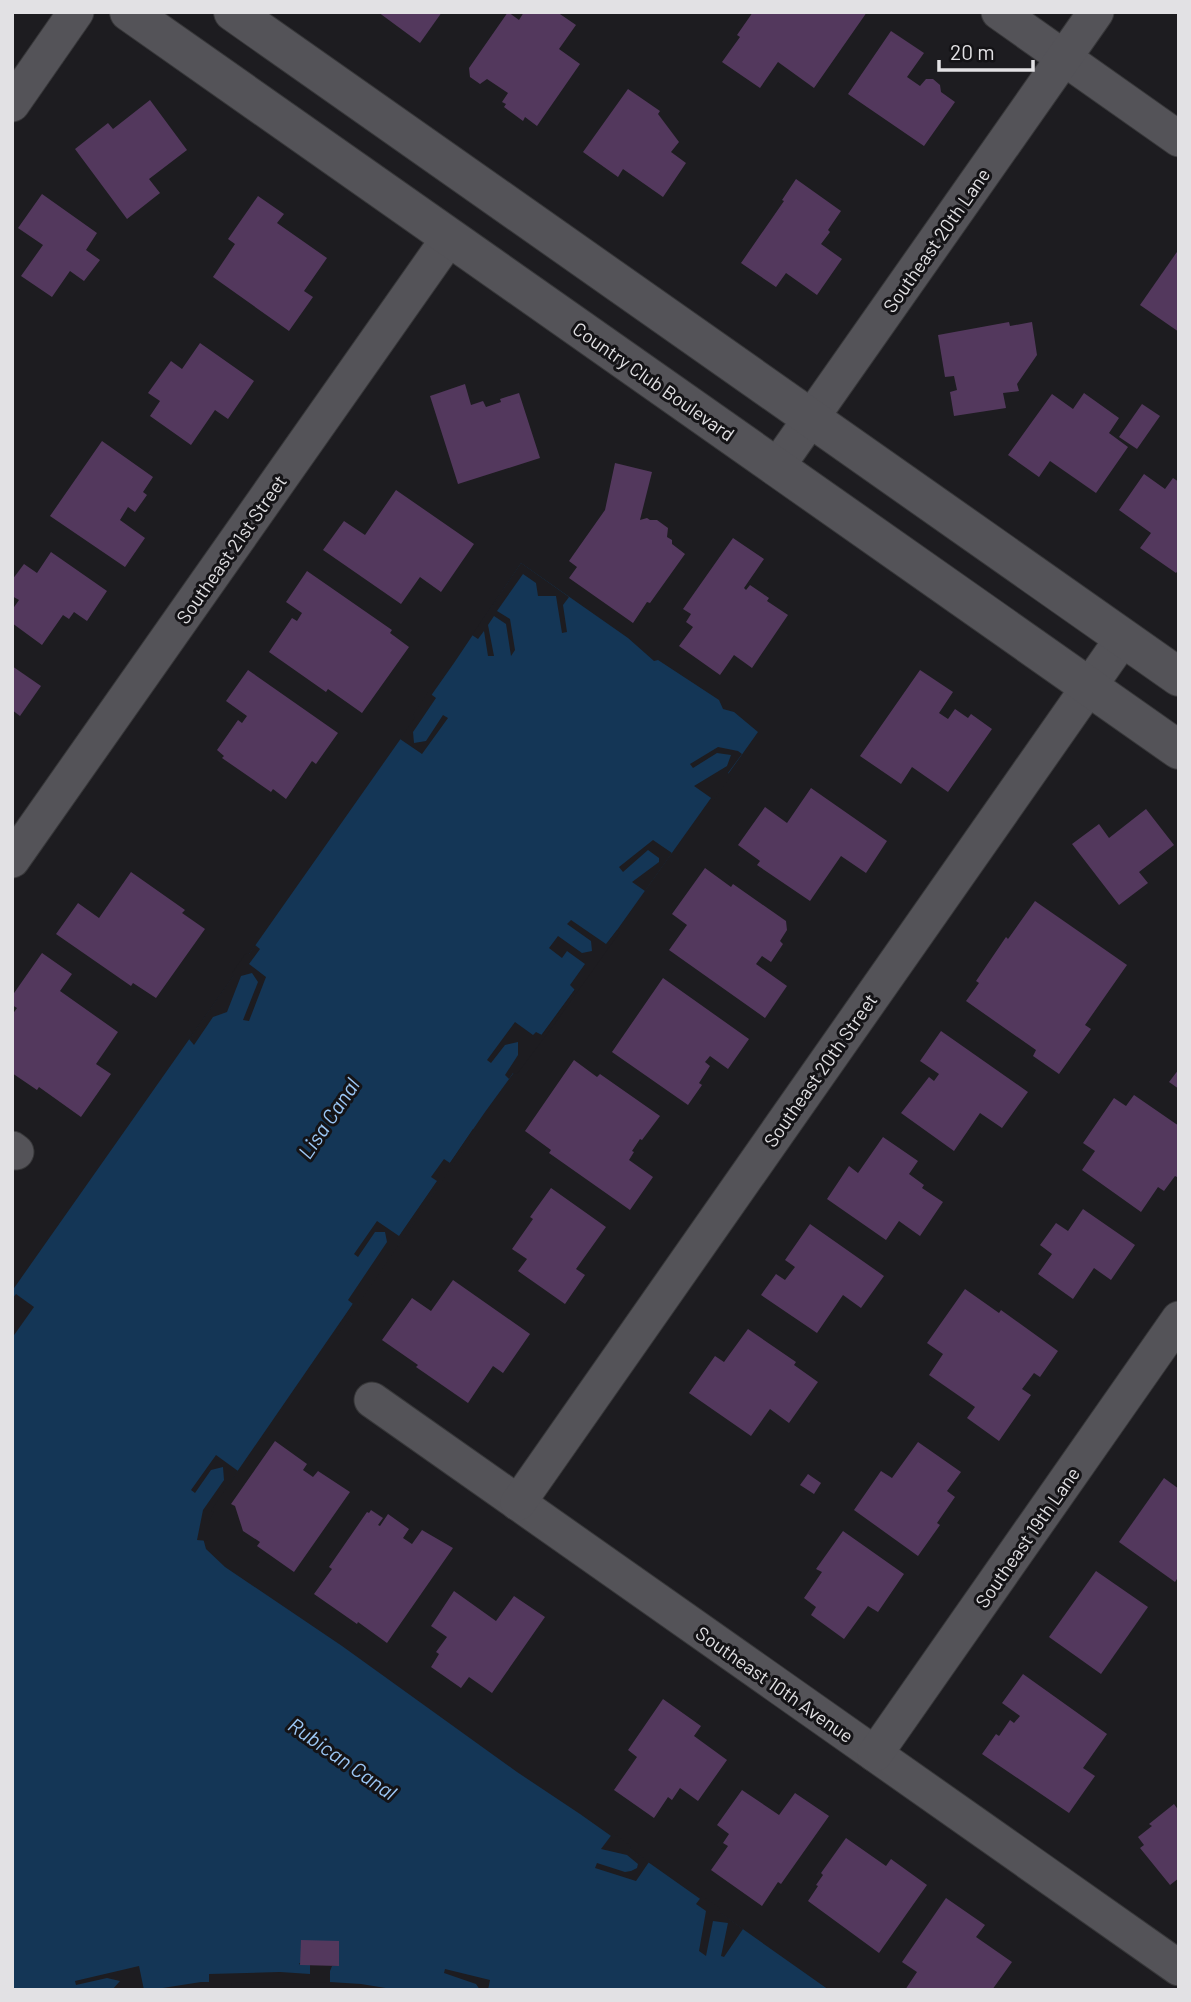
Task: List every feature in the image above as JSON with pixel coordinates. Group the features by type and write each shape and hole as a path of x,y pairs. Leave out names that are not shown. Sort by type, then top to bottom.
{"main road":[{"name":"Country Club Boulevard","path":"129,12 1179,750"},
{"path":"233,12 1179,677"}],"street":[{"path":"12,103 76,12"},
{"path":"999,12 1179,139"},
{"name":"Southeast 20th Lane","path":"776,468 1096,12"},
{"name":"Southeast 21st Street","path":"12,860 449,238"},
{"name":"Southeast 20th Street","path":"518,1503 1123,638"},
{"name":"Southeast 19th Lane","path":"875,1754 1179,1319"},
{"name":"Southeast 10th Avenue","path":"372,1400 1179,1968"}],"water":[{"path":"521,563 628,638 654,661 658,660 719,700 723,709 734,712 758,732 485,1112 210,1511 203,1538 206,1549 225,1567 342,1646 829,1990 398,1990 330,1982 201,1982 150,1990 12,1990 12,1291 454,663"}],"pier":[{"path":"521,563 569,597 563,605 567,632 562,633 556,596 538,596 536,583 523,574 497,611 510,619 515,650 511,656 506,624 494,616 488,625 494,656 488,656 484,631 478,639 472,635"},
{"path":"428,692 436,698 413,732 414,743 426,741 443,715 448,718 422,754 400,739"},
{"path":"718,747 742,754 714,800 694,786 727,766 731,755 717,753 693,768 690,764"},
{"path":"653,840 672,853 645,891 632,882 659,862 659,858 648,850 623,872 619,867"},
{"path":"571,920 606,944 617,930 620,932 517,1074 513,1073 509,1079 505,1075 518,1055 518,1042 505,1045 491,1063 487,1060 515,1022 533,1035 536,1032 542,1035 575,990 570,985 585,964 567,951 562,958 549,948 558,936 582,953 592,951 591,941 567,924"},
{"path":"255,945 260,949 249,964 266,977 249,1021 243,1020 258,982 252,973 241,976 227,1012 213,1017 194,1045 189,1039 234,975 232,973 246,953 249,954"},
{"path":"473,1129 476,1131 338,1334 335,1332 353,1304 348,1300 387,1242 385,1232 375,1232 358,1257 354,1254 377,1221 399,1236 437,1181 431,1177 444,1159 450,1163"},
{"path":"16,1294 34,1307 12,1338 12,1299"},
{"path":"216,1455 238,1471 211,1511 214,1512 208,1523 208,1541 197,1540 203,1510 224,1480 223,1467 211,1470 195,1493 191,1490"},
{"path":"613,1833 649,1862 636,1881 595,1868 597,1863 625,1872 637,1868 638,1864 627,1855 601,1849"},
{"path":"702,1896 743,1929 724,1957 721,1956 728,1923 713,1921 706,1956 699,1951 706,1911 696,1904"},
{"path":"338,1962 339,1966 332,1966 330,1971 330,1982 232,1983 231,1986 209,1986 209,1974 310,1974 310,1965 299,1963"},
{"path":"139,1966 144,1990 112,1990 120,1981 107,1978 76,1985 75,1981"},
{"path":"445,1969 490,1980 488,1990 480,1990 476,1984 444,1973"}],"building":[{"path":"378,12 442,12 420,43"},
{"path":"508,12 519,20 524,12 557,12 576,25 559,49 580,64 537,126 525,117 523,121 504,107 506,104 502,102 508,93 487,79 480,84 470,77 469,68"},
{"path":"753,12 867,12 814,88 778,62 760,88 722,62 740,37 737,35"},
{"path":"891,31 924,53 907,77 920,86 926,79 933,79 940,85 941,92 955,102 924,146 848,94"},
{"path":"628,89 660,111 658,114 679,142 671,152 686,163 663,197 623,169 618,177 583,152"},
{"path":"150,100 187,150 149,179 160,193 127,219 75,149 108,123 113,129"},
{"path":"796,179 841,211 821,244 842,259 817,295 786,273 776,287 741,263"},
{"path":"42,194 97,233 86,250 100,260 84,281 70,271 52,297 21,276 43,245 18,228"},
{"path":"258,196 284,214 277,223 327,258 304,291 313,297 289,331 213,277 235,244 228,239"},
{"path":"1179,249 1179,332 1140,305"},
{"path":"1009,322 1010,326 1032,322 1037,355 1017,384 1019,391 1003,393 1006,408 954,416 950,392 957,390 954,376 945,377 938,335"},
{"path":"200,343 254,381 228,419 215,410 191,445 150,416 160,401 148,393 171,361 182,369"},
{"path":"465,384 471,405 483,401 486,407 519,393 540,458 458,484 430,396"},
{"path":"1084,393 1119,418 1109,433 1128,447 1096,493 1050,461 1039,477 1008,455 1052,394 1073,409"},
{"path":"1142,404 1160,416 1137,449 1119,437"},
{"path":"102,441 153,477 143,492 147,495 135,512 128,507 120,520 145,538 125,567 50,516"},
{"path":"615,463 652,472 640,520 657,520 668,528 667,537 685,554 633,623 569,578 577,567 569,561 605,510"},
{"path":"1144,474 1165,489 1173,478 1179,482 1179,569 1176,573 1140,548 1151,533 1119,510"},
{"path":"396,490 474,544 441,592 420,577 401,604 323,550 344,521 365,535"},
{"path":"733,538 764,559 744,588 746,590 750,585 788,615 752,668 734,655 720,675 679,646 693,627 686,622 691,614 683,609"},
{"path":"51,552 107,591 87,621 74,612 69,619 63,615 42,645 12,623 12,610 19,600 12,596 12,580 24,564 37,573"},
{"path":"307,571 392,630 390,633 409,647 362,713 328,689 326,692 269,652 292,618 297,621 302,613 286,602"},
{"path":"12,666 41,686 20,716 12,710"},
{"path":"248,670 338,733 316,764 312,761 286,799 273,789 271,792 222,758 224,756 217,750 238,720 242,723 247,716 226,701"},
{"path":"920,670 953,692 939,713 948,719 955,709 968,718 971,714 992,729 948,792 912,767 901,784 860,756"},
{"path":"811,788 887,841 866,873 841,856 810,901 757,865 760,861 738,845 765,807 787,823"},
{"path":"1146,809 1174,845 1139,872 1148,883 1119,905 1072,844 1099,824 1109,838"},
{"path":"705,868 786,921 787,930 780,941 783,944 771,962 762,956 756,964 787,986 765,1018 669,950 687,925 672,914"},
{"path":"131,872 185,910 182,913 205,929 156,998 133,983 131,986 56,934 78,903 99,918"},
{"path":"1035,901 1127,965 1085,1025 1091,1029 1059,1074 1033,1056 1036,1050 966,1001 979,983 976,981 1006,937 1008,939"},
{"path":"42,953 72,974 60,991 118,1032 96,1064 111,1074 81,1117 39,1087 37,1090 12,1073 12,1015 17,1008 12,1005 12,996"},
{"path":"663,978 749,1039 728,1069 710,1056 705,1062 710,1066 699,1083 702,1085 688,1105 612,1052"},
{"path":"941,1031 1028,1092 1002,1128 980,1113 954,1151 901,1113 929,1077 934,1081 939,1074 920,1061"},
{"path":"574,1060 597,1077 600,1074 660,1116 642,1140 640,1139 629,1160 653,1177 630,1210 549,1153 551,1150 525,1131"},
{"path":"1179,1069 1179,1089 1169,1082"},
{"path":"1134,1095 1179,1126 1179,1178 1175,1176 1164,1191 1158,1187 1141,1212 1082,1170 1095,1151 1083,1143 1114,1098 1126,1106"},
{"path":"883,1137 918,1161 909,1174 924,1185 922,1188 943,1202 920,1236 899,1221 886,1240 827,1199 849,1166 858,1173"},
{"path":"551,1188 606,1227 576,1269 585,1275 565,1304 518,1271 527,1259 512,1249"},
{"path":"1083,1209 1135,1245 1111,1280 1094,1268 1073,1299 1038,1274 1052,1254 1040,1245 1056,1223 1068,1231"},
{"path":"810,1224 884,1276 861,1308 843,1295 817,1333 761,1295 776,1274 785,1280 795,1267 785,1260"},
{"path":"453,1280 530,1334 503,1373 493,1366 468,1403 382,1340 412,1298 431,1311"},
{"path":"965,1289 999,1313 1001,1310 1058,1351 1040,1377 1034,1373 1022,1389 1031,1395 999,1441 967,1418 975,1407 929,1375 943,1354 927,1343"},
{"path":"748,1329 796,1362 794,1365 818,1382 789,1423 770,1409 751,1436 689,1393 715,1356 724,1362"},
{"path":"275,1441 307,1464 303,1470 313,1477 318,1471 350,1492 294,1572 257,1546 260,1542 243,1531 235,1506 231,1504"},
{"path":"918,1442 961,1472 947,1491 955,1497 937,1523 940,1525 918,1556 854,1510 881,1471 892,1478"},
{"path":"808,1474 821,1483 814,1494 800,1485"},
{"path":"1164,1478 1179,1489 1179,1576 1175,1582 1119,1542"},
{"path":"371,1510 383,1518 378,1525 380,1526 388,1514 409,1529 403,1538 412,1544 422,1530 453,1548 387,1643 314,1594 332,1569 329,1567"},
{"path":"843,1531 904,1574 878,1612 868,1606 844,1639 811,1615 816,1607 804,1598 822,1572 816,1569"},
{"path":"1096,1571 1148,1607 1101,1674 1049,1637"},
{"path":"454,1591 496,1621 514,1596 545,1617 492,1693 469,1677 461,1688 431,1667 439,1654 436,1652 447,1637 431,1626"},
{"path":"1023,1674 1107,1734 1083,1768 1095,1776 1069,1813 982,1754 1010,1720 1014,1723 1020,1716 1002,1703"},
{"path":"663,1699 701,1726 694,1736 727,1760 698,1801 680,1788 672,1800 668,1797 654,1818 614,1790 637,1757 628,1750"},
{"path":"742,1790 779,1815 795,1793 829,1816 781,1884 778,1882 762,1906 711,1870 728,1846 723,1843 729,1834 717,1825"},
{"path":"1174,1804 1179,1811 1179,1878 1170,1885 1140,1848 1144,1845 1138,1837 1152,1826 1149,1824"},
{"path":"846,1838 886,1866 891,1859 927,1885 879,1953 808,1901 818,1886 816,1885 823,1875 821,1873"},
{"path":"946,1898 985,1925 976,1937 1012,1962 992,1990 905,1990 917,1972 902,1962"},
{"path":"301,1940 339,1941 339,1966 300,1965"}],"water label":[{"name":"Lisa Canal","path":"328,1118"},
{"name":"Rubican Canal","path":"343,1758"}]}
